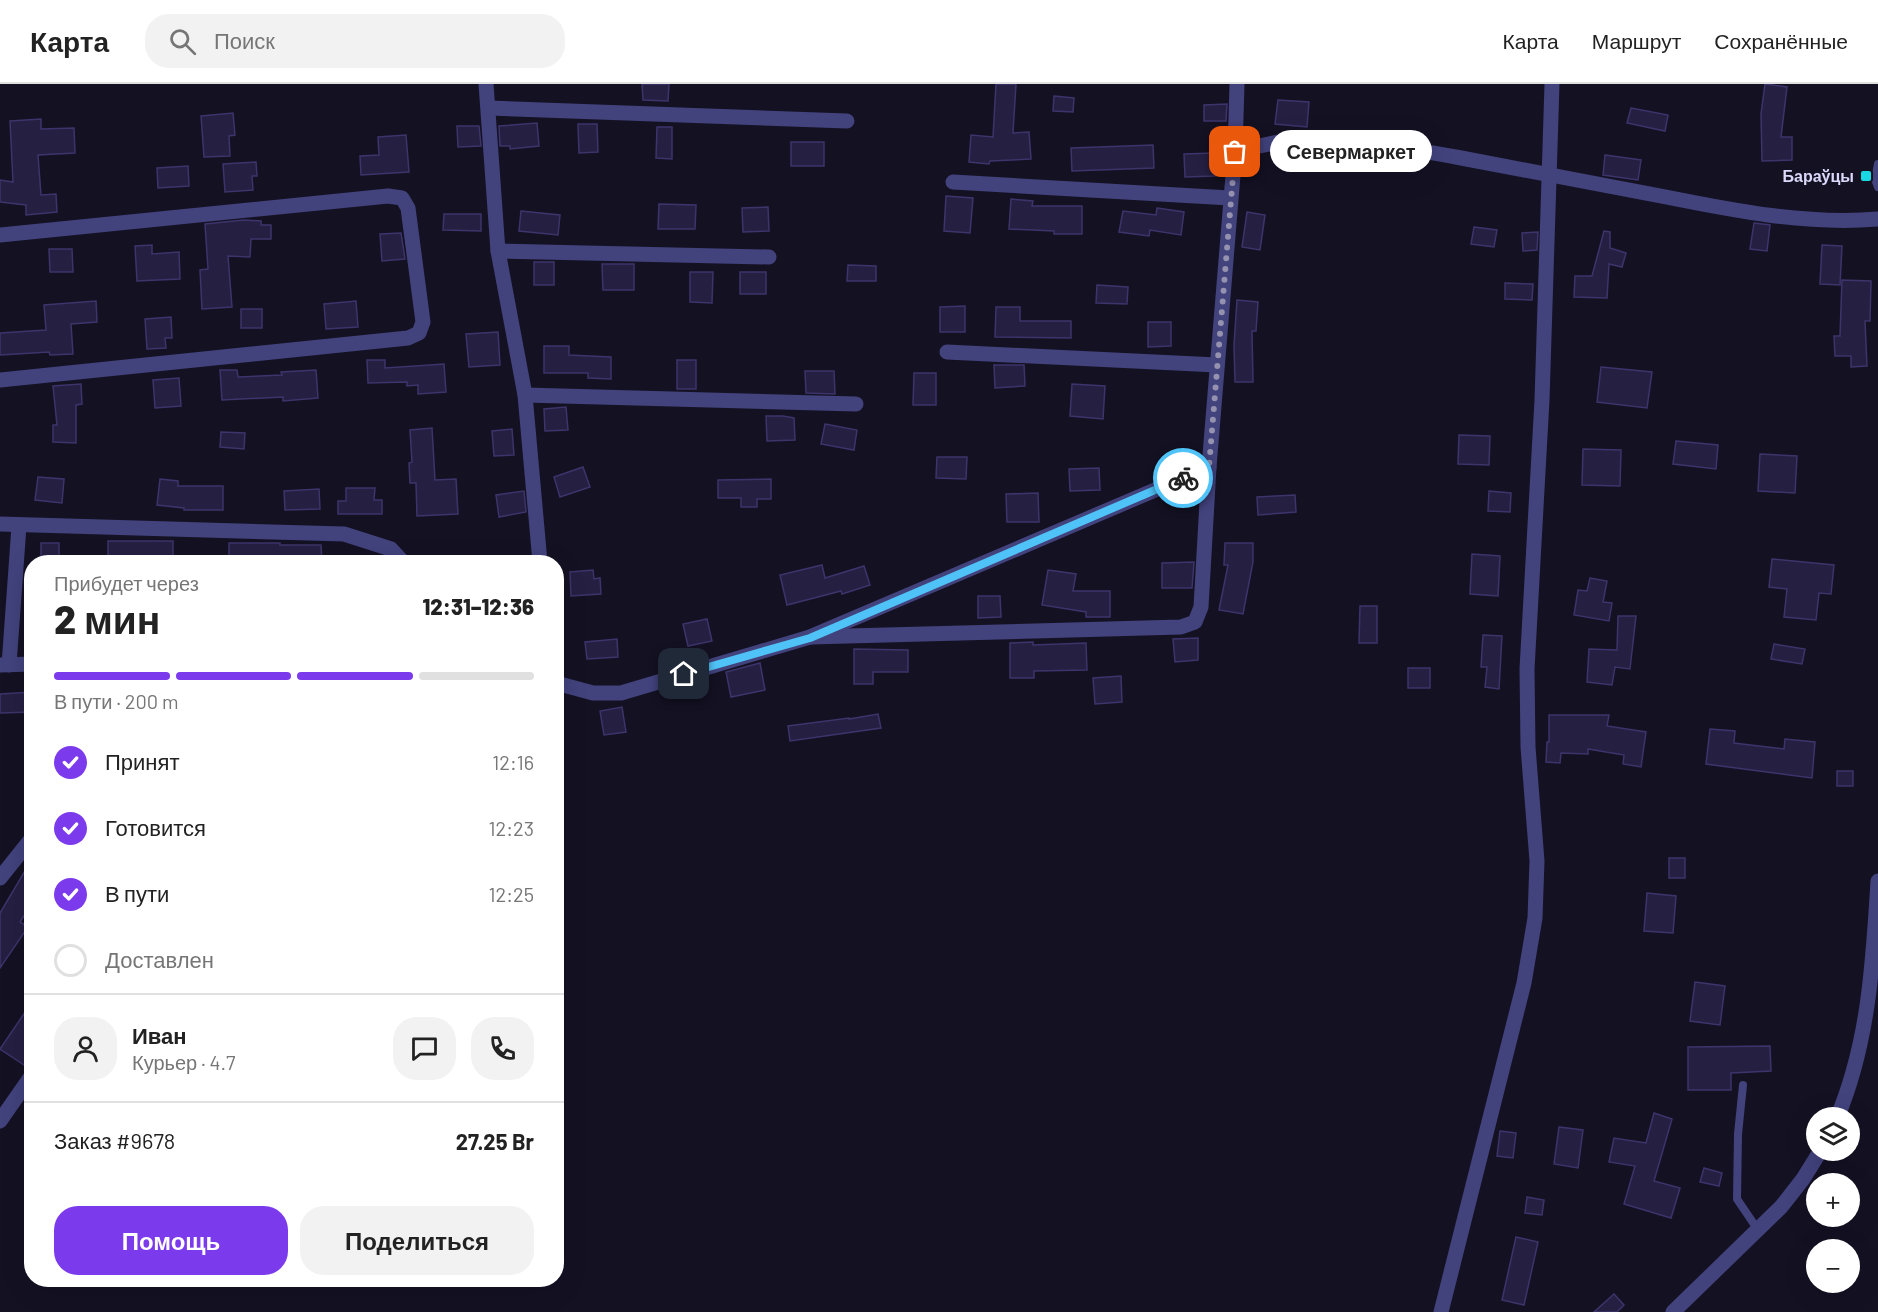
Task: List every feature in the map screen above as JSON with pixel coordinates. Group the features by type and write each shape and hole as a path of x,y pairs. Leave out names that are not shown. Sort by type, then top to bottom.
{"street":[{"path":"486,84 498,251 525,395 539,555"},
{"path":"810,638 1181,627 1195,622 1201,607 1209,467 1235,152 1238,84"},
{"path":"1441,1312 1524,983 1535,918 1537,861 1528,747 1527,669 1542,400 1552,84"},
{"path":"489,108 847,121"},
{"path":"1235,152 1287,141 1331,140 1383,144 1702,204 1790,218 1848,221 1878,219"},
{"path":"953,182 1230,198"},
{"path":"0,236 388,196 402,198 408,208 423,322 419,333 408,338 0,380"},
{"path":"498,251 769,257"},
{"path":"947,352 1217,365"},
{"path":"525,395 856,404"},
{"path":"564,685 593,693 621,693 810,638 1209,467"},
{"path":"0,524 344,534 391,549 397,555"},
{"path":"19,526 5,665 24,664"},
{"path":"0,878 24,848"},
{"path":"1842,1107 1858,1053 1868,1007 1878,881"},
{"path":"0,1121 24,1086"},
{"path":"1673,1312 1781,1207 1814,1161"}],"lane":[{"path":"1878,164 1875,180 1878,187"},
{"path":"1743,1085 1738,1134 1737,1199 1758,1231"}],"building":[{"path":"642,84 669,84 668,101 643,100"},
{"path":"996,84 1016,84 1013,133 1029,132 1031,159 990,161 989,164 969,162 971,135 993,137"},
{"path":"1765,84 1787,87 1781,137 1792,137 1792,160 1762,161 1761,114"},
{"path":"1054,96 1074,98 1073,112 1053,111"},
{"path":"1278,100 1309,102 1307,127 1275,124"},
{"path":"1227,104 1226,121 1204,121 1204,105"},
{"path":"1631,108 1668,115 1665,131 1627,123"},
{"path":"233,113 235,135 229,136 230,156 204,157 201,116"},
{"path":"41,119 41,129 74,128 75,153 38,155 41,195 56,194 57,212 26,215 26,205 0,202 0,180 13,182 10,121"},
{"path":"537,123 539,146 510,149 510,146 500,146 499,126"},
{"path":"578,124 597,124 598,152 579,153"},
{"path":"457,126 479,126 481,146 458,147"},
{"path":"657,127 672,127 672,159 656,158"},
{"path":"406,135 409,172 361,175 360,156 379,155 378,137"},
{"path":"791,142 824,142 824,166 791,166"},
{"path":"1153,145 1154,168 1072,171 1071,148"},
{"path":"1214,153 1215,176 1185,177 1184,154"},
{"path":"1605,155 1641,160 1638,180 1603,175"},
{"path":"256,162 257,176 252,176 253,190 225,192 223,164"},
{"path":"188,166 189,186 158,188 157,168"},
{"path":"946,196 973,198 970,233 944,231"},
{"path":"1011,199 1033,201 1032,206 1082,206 1082,234 1054,234 1054,231 1009,229"},
{"path":"659,204 696,205 695,229 658,229"},
{"path":"768,207 769,231 743,232 742,208"},
{"path":"1157,208 1184,212 1181,235 1150,230 1149,236 1119,232 1123,211 1156,215"},
{"path":"521,211 560,215 558,235 519,231"},
{"path":"1247,212 1265,215 1260,250 1242,247"},
{"path":"444,214 481,214 481,231 443,230"},
{"path":"244,220 261,221 261,225 271,225 271,239 251,239 250,257 228,256 232,307 202,309 200,270 208,269 205,224"},
{"path":"1754,223 1770,225 1767,251 1750,249"},
{"path":"1474,227 1497,230 1494,247 1471,244"},
{"path":"1604,231 1610,232 1610,248 1626,253 1622,267 1609,264 1607,298 1574,297 1575,276 1592,276"},
{"path":"1538,232 1537,250 1523,251 1522,233"},
{"path":"401,233 405,259 382,261 380,234"},
{"path":"152,245 152,254 179,252 180,279 137,281 135,246"},
{"path":"1822,245 1842,246 1840,285 1820,284"},
{"path":"49,249 72,249 73,272 50,272"},
{"path":"534,262 554,262 554,285 534,285"},
{"path":"602,264 634,264 634,290 603,290"},
{"path":"848,265 876,266 876,281 847,281"},
{"path":"690,272 713,272 712,303 690,302"},
{"path":"740,272 766,272 766,294 740,294"},
{"path":"1842,280 1871,281 1870,321 1865,321 1867,366 1851,367 1851,356 1835,356 1834,336 1840,336"},
{"path":"1505,283 1533,284 1532,300 1505,299"},
{"path":"1097,285 1128,287 1127,304 1096,303"},
{"path":"1237,300 1258,302 1256,331 1252,331 1253,382 1235,382 1234,345"},
{"path":"96,301 97,322 71,324 73,354 50,355 49,352 0,355 0,333 46,330 44,305"},
{"path":"356,301 358,327 326,329 324,304"},
{"path":"965,306 965,332 940,332 940,307"},
{"path":"996,307 1020,307 1020,321 1071,321 1071,338 995,337"},
{"path":"241,309 262,309 262,328 241,328"},
{"path":"171,317 172,338 165,338 166,348 147,349 145,319"},
{"path":"1148,322 1171,322 1171,346 1148,347"},
{"path":"498,332 500,365 469,367 466,334"},
{"path":"544,346 569,346 569,355 611,357 611,379 588,378 588,373 544,373"},
{"path":"367,360 385,360 385,368 444,364 446,392 418,394 418,385 407,386 407,382 368,383"},
{"path":"677,360 696,360 696,389 677,389"},
{"path":"994,365 1024,365 1025,386 995,388"},
{"path":"1601,367 1652,372 1647,408 1597,402"},
{"path":"220,370 237,370 238,377 282,375 281,372 316,370 318,398 283,401 283,397 222,400"},
{"path":"805,371 834,371 835,394 806,393"},
{"path":"914,373 936,373 936,405 913,405"},
{"path":"179,378 181,406 155,408 153,380"},
{"path":"81,384 82,404 76,405 76,443 53,442 53,425 57,425 53,386"},
{"path":"1072,384 1105,386 1103,419 1070,416"},
{"path":"566,407 568,430 545,431 544,409"},
{"path":"766,416 794,418 795,440 767,441"},
{"path":"825,424 857,430 854,450 821,444"},
{"path":"432,428 435,480 456,479 458,514 417,516 416,483 410,483 409,463 412,462 410,430"},
{"path":"512,429 514,455 494,456 492,431"},
{"path":"221,432 245,433 244,449 220,447"},
{"path":"1459,435 1490,436 1489,465 1458,464"},
{"path":"1676,441 1718,445 1716,469 1673,464"},
{"path":"1583,449 1621,450 1620,486 1582,485"},
{"path":"1760,454 1797,456 1795,493 1758,491"},
{"path":"937,457 967,457 966,479 936,478"},
{"path":"583,467 590,487 560,497 554,477"},
{"path":"1099,468 1100,490 1070,491 1069,469"},
{"path":"38,477 64,479 62,503 35,500"},
{"path":"160,479 178,481 178,486 223,486 223,510 184,510 184,508 157,505"},
{"path":"771,479 771,499 757,499 757,507 741,507 741,498 718,498 718,480"},
{"path":"346,488 375,488 374,500 382,500 382,514 338,514 338,501 346,501"},
{"path":"319,489 320,509 285,510 284,491"},
{"path":"524,491 526,512 499,517 496,495"},
{"path":"1489,491 1511,493 1510,512 1488,511"},
{"path":"1038,493 1039,522 1007,522 1006,494"},
{"path":"1295,495 1296,512 1258,515 1257,497"},
{"path":"108,541 173,541 173,555 108,555"},
{"path":"41,543 59,543 59,555 41,555"},
{"path":"229,543 280,543 280,545 321,545 322,555 229,555"},
{"path":"1225,543 1253,543 1253,562 1243,614 1219,610 1228,565 1224,565"},
{"path":"1472,554 1500,556 1498,596 1470,594"},
{"path":"1772,559 1834,565 1831,594 1819,593 1816,620 1784,617 1787,589 1769,587"},
{"path":"1194,562 1192,588 1162,588 1162,563"},
{"path":"822,565 825,578 864,566 870,585 842,594 841,591 787,605 780,575"},
{"path":"593,570 594,579 600,578 601,594 571,596 570,572"},
{"path":"1048,570 1076,574 1073,591 1110,591 1110,617 1086,617 1086,612 1042,605"},
{"path":"1590,578 1607,581 1603,602 1612,603 1609,621 1574,615 1578,590 1587,591"},
{"path":"978,596 1000,596 1001,617 978,618"},
{"path":"1360,606 1377,606 1377,643 1359,643"},
{"path":"1618,616 1636,616 1630,669 1615,667 1612,685 1587,682 1589,649 1617,650"},
{"path":"707,619 712,641 688,646 683,624"},
{"path":"1483,635 1502,636 1499,689 1485,687 1487,667 1481,667"},
{"path":"1198,638 1198,660 1175,662 1173,639"},
{"path":"617,639 618,657 587,659 585,642"},
{"path":"1033,642 1033,645 1086,643 1087,670 1034,671 1034,678 1010,678 1010,643"},
{"path":"1774,644 1805,649 1802,664 1771,659"},
{"path":"854,649 908,650 908,672 873,672 873,684 854,684"},
{"path":"760,663 765,690 731,697 726,672"},
{"path":"1408,668 1430,668 1430,688 1408,688"},
{"path":"1121,676 1122,702 1095,704 1093,678"},
{"path":"24,692 24,712 0,713 0,694"},
{"path":"622,707 626,732 604,735 600,711"},
{"path":"878,714 881,728 790,741 788,726"},
{"path":"1549,715 1609,715 1607,726 1646,732 1641,767 1623,764 1624,755 1588,749 1588,754 1561,753 1560,763 1546,762"},
{"path":"1710,729 1735,731 1734,743 1784,749 1785,739 1815,742 1812,778 1706,764"},
{"path":"1837,771 1853,771 1853,786 1837,786"},
{"path":"1669,858 1685,858 1685,878 1669,878"},
{"path":"24,872 24,916 20,922 24,924 24,933 0,968 0,913"},
{"path":"1647,893 1676,896 1673,933 1644,931"},
{"path":"1695,982 1725,986 1720,1025 1690,1021"},
{"path":"24,1014 24,1065 0,1049"},
{"path":"1770,1046 1771,1071 1731,1073 1731,1090 1688,1090 1688,1047"},
{"path":"1654,1113 1672,1119 1654,1181 1680,1188 1671,1218 1624,1204 1635,1166 1609,1162 1614,1138 1646,1143"},
{"path":"1559,1127 1583,1130 1578,1168 1554,1164"},
{"path":"1500,1131 1516,1133 1513,1158 1497,1156"},
{"path":"1704,1168 1722,1173 1719,1186 1700,1182"},
{"path":"1527,1197 1544,1200 1542,1215 1525,1213"},
{"path":"1516,1237 1538,1242 1524,1305 1502,1300"},
{"path":"1614,1294 1624,1305 1617,1312 1594,1312"}],"way so far":[{"path":"1183,478 1209,467 1235,152"}],"place":[{"name":"Севермаркет","path":"1235,152"},
{"name":"Бараўцы","path":"1866,176"}],"route":[{"path":"684,674 810,638 1183,478"}]}
